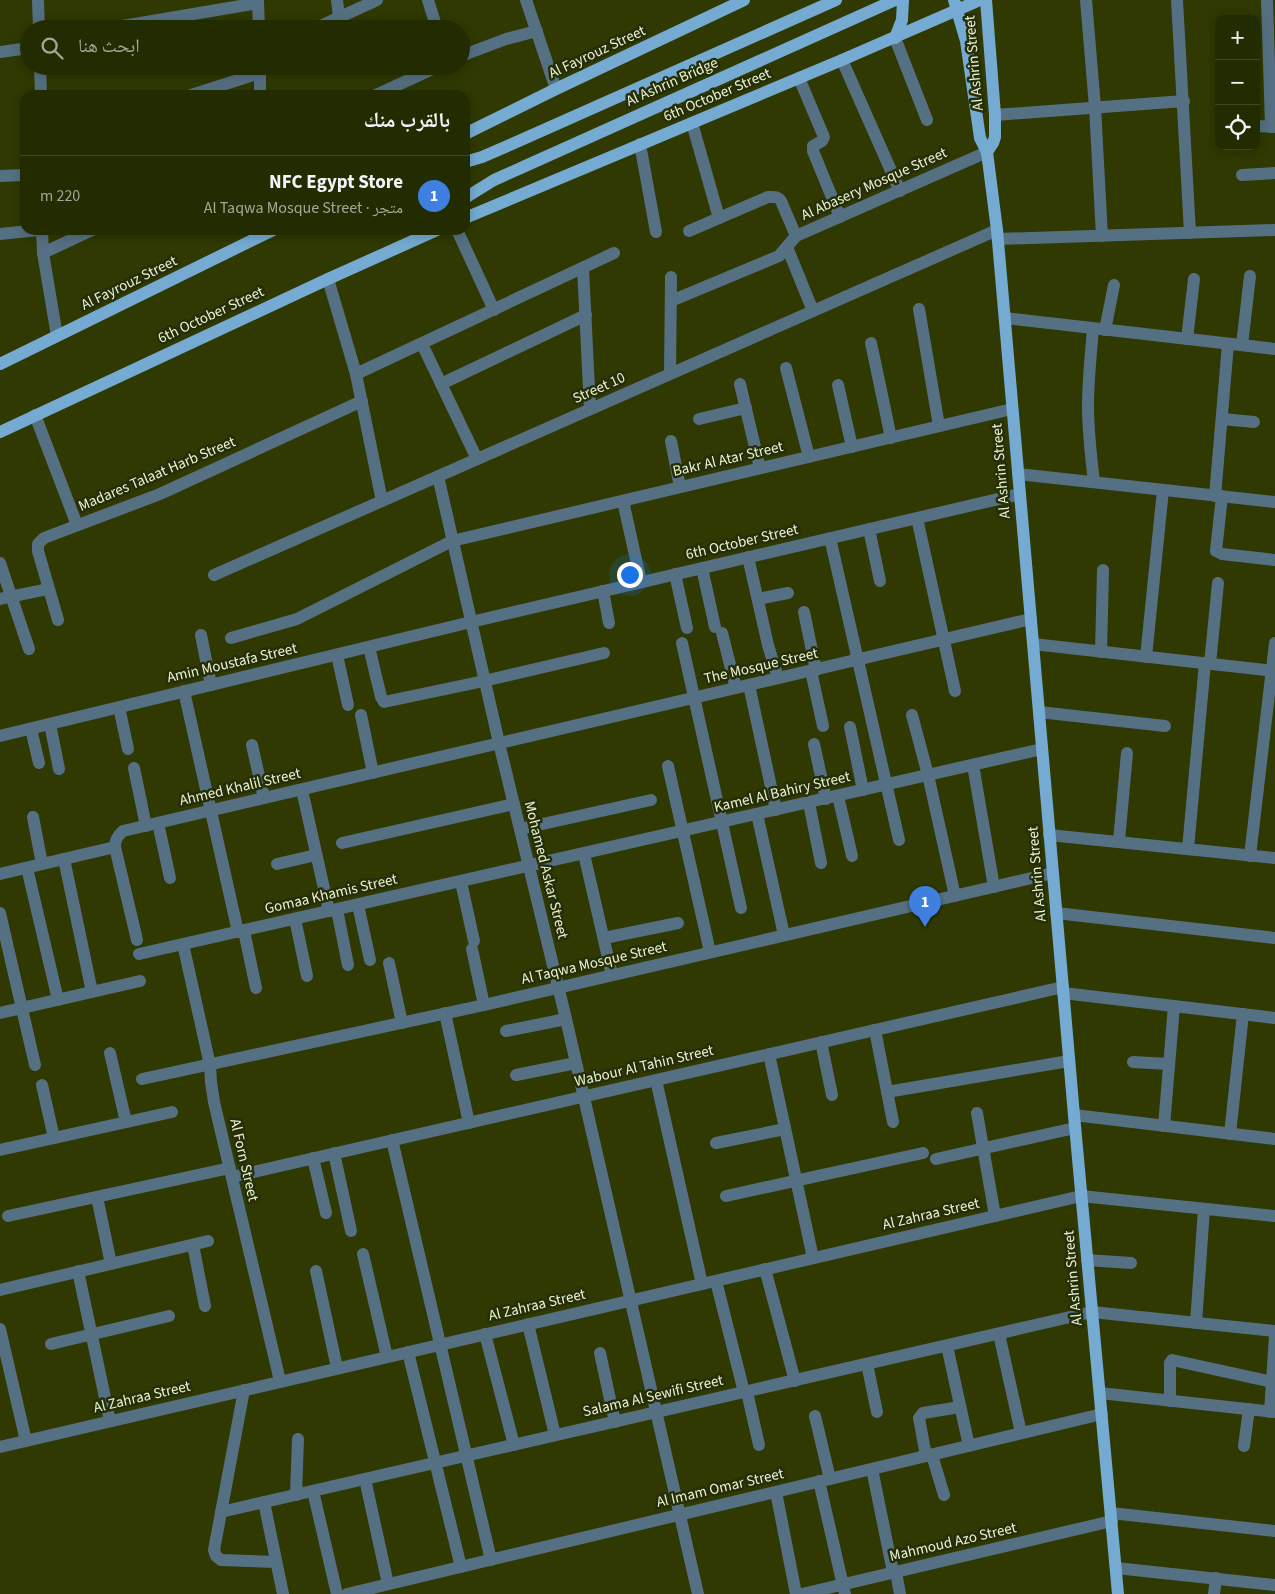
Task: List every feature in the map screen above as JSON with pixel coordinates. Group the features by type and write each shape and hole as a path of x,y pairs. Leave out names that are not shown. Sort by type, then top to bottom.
{"main road":[{"name":"Al Fayrouz Street","path":"470,132 744,0"},
{"name":"Al Ashrin Bridge","path":"470,161 512,144 836,0"},
{"name":"Al Ashrin Bridge","path":"470,195 494,180 895,0"},
{"path":"895,38 902,20 904,0"},
{"name":"6th October Street","path":"470,216 895,38 956,5 980,0"},
{"name":"Al Ashrin Street","path":"986,0 995,115 993,143 987,152"},
{"name":"Al Ashrin Street","path":"956,5 966,41 980,138 987,152 997,234 1074,1122 1118,1594"},
{"name":"Al Fayrouz Street","path":"0,364 263,235"},
{"name":"6th October Street","path":"0,432 421,235"}],"street":[{"path":"38,0 39,20"},
{"path":"337,0 340,17"},
{"path":"334,20 377,0"},
{"path":"428,0 434,20"},
{"path":"526,0 556,89"},
{"path":"1086,0 1095,108 1102,236"},
{"path":"1177,0 1190,232"},
{"path":"1260,126 1273,127 1267,0"},
{"path":"154,20 258,1 259,20"},
{"path":"470,53 506,39 537,31"},
{"path":"895,38 928,120"},
{"path":"0,52 20,49"},
{"path":"842,60 900,190"},
{"path":"40,75 41,90"},
{"path":"205,90 246,75"},
{"path":"260,75 260,90"},
{"path":"387,90 419,75"},
{"path":"799,78 824,137 822,142 813,146 813,151 840,217"},
{"path":"995,115 1184,101"},
{"path":"692,123 718,218"},
{"path":"640,144 656,232"},
{"name":"Al Abasery Mosque Street","path":"670,301 778,256 796,236 987,152"},
{"path":"1242,175 1275,173"},
{"path":"0,176 20,174"},
{"path":"689,231 768,196 775,196 781,201 796,236"},
{"path":"997,234 1102,236 1275,230"},
{"path":"0,234 20,232"},
{"name":"Street 10","path":"214,575 813,311 997,234"},
{"path":"41,235 57,336"},
{"path":"44,254 82,235"},
{"path":"459,235 494,310"},
{"path":"787,247 813,311"},
{"path":"356,374 614,253"},
{"path":"583,268 590,409"},
{"path":"1242,345 1250,276"},
{"path":"670,374 671,277"},
{"path":"328,279 356,374 382,501"},
{"path":"1187,339 1194,279"},
{"path":"1094,482 1089,444 1089,367 1099,329 1114,285"},
{"path":"919,309 939,426"},
{"path":"441,384 586,315"},
{"path":"1005,318 1275,349"},
{"path":"422,344 477,459"},
{"path":"871,344 891,438"},
{"path":"1228,344 1222,419 1216,551 1222,554 1275,560"},
{"path":"786,368 809,457"},
{"path":"740,384 760,468"},
{"path":"838,385 852,447"},
{"name":"Madares Talaat Harb Street","path":"58,620 38,551 38,544 44,538 160,494 362,401"},
{"path":"699,419 746,408"},
{"name":"Bakr Al Atar Street","path":"231,638 297,619 452,542 1012,409"},
{"path":"35,415 77,525"},
{"path":"1222,419 1254,422"},
{"path":"671,441 680,487"},
{"path":"1018,474 1275,502"},
{"name":"Mohamed Askar Street","path":"438,476 484,681 566,1018 698,1594"},
{"path":"1146,657 1163,490"},
{"name":"6th October Street","path":"471,622 1020,494"},
{"path":"623,501 641,582"},
{"path":"917,518 955,691"},
{"path":"869,529 880,581"},
{"path":"830,538 899,840"},
{"path":"748,557 768,645 778,678"},
{"path":"0,563 6,598 29,649"},
{"path":"702,568 736,688"},
{"path":"1101,652 1103,570"},
{"path":"675,574 687,628"},
{"path":"1188,849 1218,583"},
{"path":"6,598 48,589"},
{"path":"603,591 609,623"},
{"path":"758,599 788,592"},
{"path":"804,612 824,726"},
{"name":"The Mosque Street","path":"499,743 1031,619"},
{"name":"Amin Moustafa Street","path":"0,736 471,622"},
{"path":"201,635 211,684"},
{"path":"682,643 741,908"},
{"path":"1250,856 1274,671 1275,643"},
{"path":"1033,644 1274,671"},
{"path":"369,647 380,697 384,702 604,653"},
{"path":"337,655 348,705"},
{"path":"749,685 776,810"},
{"path":"184,691 210,811 256,988"},
{"path":"119,707 128,749"},
{"path":"1039,712 1165,726"},
{"path":"361,715 373,773"},
{"path":"912,716 928,776 955,896"},
{"path":"50,724 60,769"},
{"path":"850,727 863,790"},
{"path":"31,729 38,763"},
{"name":"Ahmed Khalil Street","path":"115,847 118,835 123,831 499,743"},
{"path":"814,744 852,856"},
{"path":"252,745 264,798"},
{"name":"Kamel Al Bahiry Street","path":"529,866 1042,749"},
{"path":"1119,841 1127,753"},
{"path":"973,765 994,886"},
{"path":"668,766 710,952"},
{"path":"134,768 170,878"},
{"path":"302,790 316,855 348,965"},
{"path":"520,829 651,800"},
{"path":"809,802 821,863"},
{"path":"342,843 514,804"},
{"path":"757,814 784,935"},
{"path":"33,817 42,864"},
{"path":"1050,834 1275,858"},
{"path":"0,874 115,847 137,940"},
{"path":"584,854 612,975"},
{"path":"277,864 316,855"},
{"path":"64,859 92,992"},
{"name":"Gomaa Khamis Street","path":"140,954 529,866"},
{"path":"27,868 58,1000"},
{"name":"Al Taqwa Mosque Street","path":"142,1079 484,1005 1053,873"},
{"path":"461,882 484,1005"},
{"path":"358,905 370,960"},
{"path":"0,913 35,1065"},
{"path":"1056,913 1275,938"},
{"path":"295,919 307,976"},
{"path":"604,938 678,923"},
{"name":"Al Forn Street","path":"183,944 210,1065 214,1102 280,1381"},
{"path":"390,963 402,1023"},
{"path":"0,1013 140,981"},
{"name":"Wabour Al Tahin Street","path":"8,1216 97,1197 313,1158 821,1042 1063,990 1275,1018"},
{"path":"1164,1126 1174,1006"},
{"path":"445,1013 469,1122"},
{"path":"1230,1134 1243,1014"},
{"path":"506,1031 566,1018"},
{"path":"875,1030 893,1122"},
{"path":"821,1042 832,1095"},
{"path":"110,1053 126,1122"},
{"path":"769,1054 813,1258"},
{"path":"887,1092 1069,1061"},
{"path":"1133,1062 1169,1064"},
{"path":"516,1075 576,1063"},
{"path":"656,1080 702,1284"},
{"path":"42,1085 54,1138"},
{"path":"0,1150 172,1112"},
{"path":"977,1113 994,1216"},
{"path":"936,1159 983,1149 1074,1122 1164,1126 1275,1139"},
{"path":"716,1143 785,1129"},
{"path":"392,1140 491,1560"},
{"path":"334,1153 352,1231"},
{"path":"726,1196 923,1153"},
{"path":"313,1158 326,1213"},
{"name":"Al Zahraa Street","path":"0,1447 1081,1196 1275,1216"},
{"path":"97,1197 111,1264"},
{"path":"1196,1323 1204,1209"},
{"path":"0,1290 208,1241"},
{"path":"193,1244 205,1306"},
{"path":"362,1254 387,1357"},
{"path":"1087,1260 1131,1263"},
{"path":"765,1269 795,1381"},
{"path":"78,1271 110,1421"},
{"path":"316,1271 337,1368"},
{"path":"716,1280 759,1445"},
{"name":"Salama Al Sewifi Street","path":"222,1512 1092,1312 1275,1331"},
{"path":"51,1344 169,1316"},
{"path":"528,1324 556,1436"},
{"path":"0,1329 26,1441"},
{"path":"486,1334 514,1445"},
{"path":"999,1334 1021,1433"},
{"path":"1100,1393 1272,1412 1275,1336"},
{"path":"947,1346 969,1446"},
{"path":"408,1352 461,1567"},
{"path":"600,1353 616,1422"},
{"path":"1170,1401 1170,1363 1174,1360 1272,1382"},
{"path":"867,1364 877,1412"},
{"path":"244,1390 214,1550 221,1560 276,1562"},
{"path":"944,1495 929,1455 919,1418 923,1413 960,1407"},
{"path":"1244,1446 1249,1409"},
{"name":"Al Imam Omar Street","path":"347,1594 1102,1414"},
{"path":"815,1416 844,1589"},
{"path":"296,1495 298,1439"},
{"path":"872,1469 900,1594"},
{"path":"365,1479 388,1584"},
{"path":"313,1491 337,1594"},
{"path":"776,1492 796,1594"},
{"path":"264,1502 283,1594"},
{"name":"Mahmoud Azo Street","path":"802,1594 844,1589 895,1572 1111,1517 1275,1531"},
{"path":"1116,1568 1275,1585"},
{"path":"1214,1594 1216,1578"}],"place":[{"name":"NFC Egypt Store","path":"925,927"}]}
